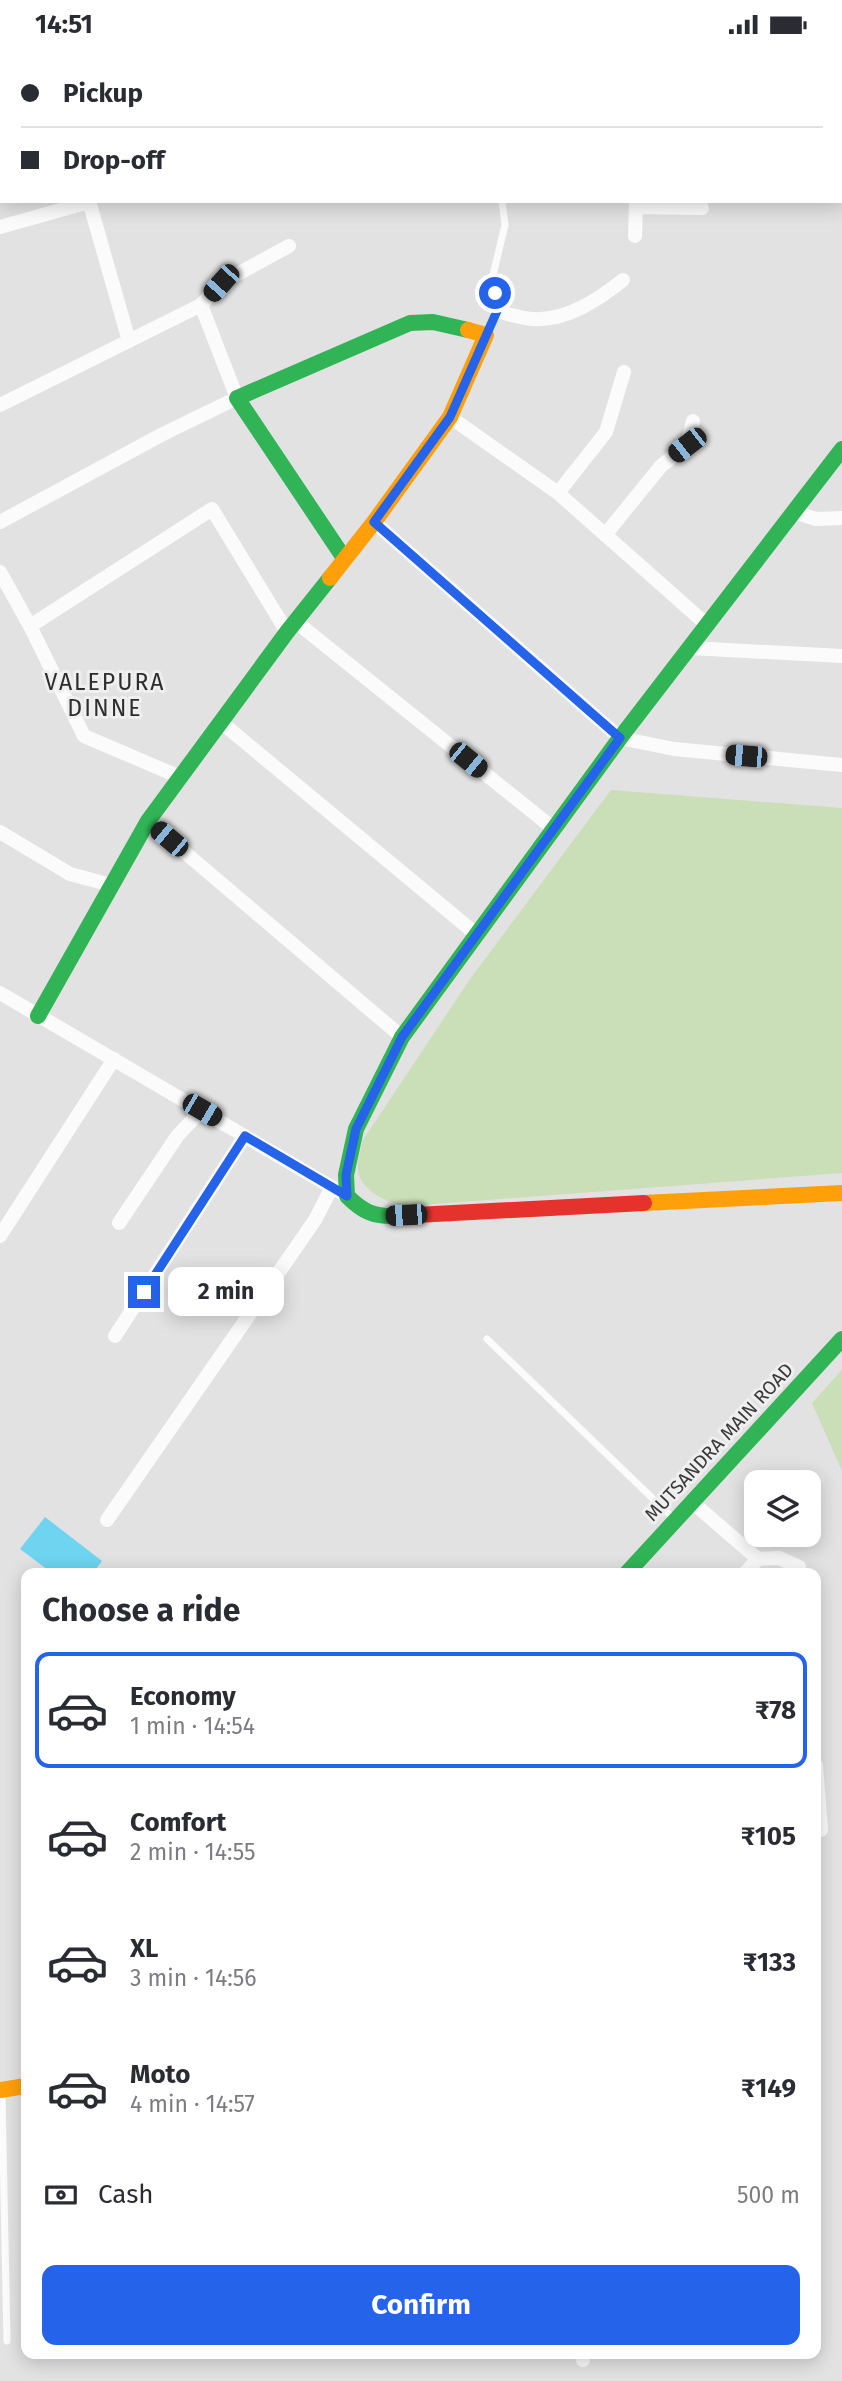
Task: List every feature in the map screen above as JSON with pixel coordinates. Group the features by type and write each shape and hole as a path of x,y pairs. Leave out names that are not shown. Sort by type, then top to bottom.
{"street":[{"path":"0,226 85,203"},
{"path":"89,203 129,341"},
{"path":"635,236 636,204 702,208"},
{"path":"0,405 201,305 221,283 289,246"},
{"path":"497,311 535,320 566,314 599,299 623,279"},
{"path":"201,305 237,398 344,558"},
{"path":"0,522 163,434 237,398 410,323 445,324 486,335 450,417 374,522 291,626 148,821 38,1016"},
{"path":"558,493 606,432 624,372"},
{"path":"450,417 558,493 706,624"},
{"path":"605,535 661,466 687,445 693,421"},
{"path":"347,1196 346,1175 356,1129 402,1037 620,738 842,450"},
{"path":"30,626 212,509 291,626 554,829"},
{"path":"794,512 816,519 842,518"},
{"path":"374,522 620,738 674,749 842,765"},
{"path":"0,572 30,626 84,737 180,777"},
{"path":"690,648 842,656"},
{"path":"222,723 476,934"},
{"path":"148,821 402,1037"},
{"path":"0,832 70,874 111,885"},
{"path":"0,993 347,1196 359,1208 379,1217 842,1193"},
{"path":"0,1236 114,1059"},
{"path":"119,1223 178,1135 202,1110"},
{"path":"115,1336 245,1136"},
{"path":"107,1520 315,1220 332,1188"},
{"name":"MUTSANDRA MAIN ROAD","path":"631,1568 842,1339"},
{"path":"692,1502 758,1559 779,1558 799,1568"},
{"path":"750,1568 758,1559"},
{"path":"1,2090 21,2087"}],"lane":[{"path":"486,335 497,311 493,275 505,225 502,203"},
{"path":"487,1339 675,1521"},
{"path":"1,2090 7,2341"}],"green space":[{"path":"611,790 842,808 842,1173 408,1206 383,1199 363,1183 359,1175 358,1164 363,1140 470,979"},
{"path":"842,1370 842,1471 812,1403"}],"water":[{"path":"45,1517 102,1561 97,1568 45,1568 20,1549"}],"traffic: fast":[{"path":"344,558 237,398 410,323 433,322 468,330"},
{"path":"397,1216 382,1216 358,1206 347,1196 346,1175 356,1129 402,1037 620,738 842,449"},
{"path":"38,1016 148,821 330,578"},
{"path":"632,1568 842,1339"}],"traffic: slow":[{"path":"330,578 450,417 486,335 468,330"},
{"path":"644,1203 842,1193"},
{"path":"0,2090 21,2087"}],"traffic: jam":[{"path":"397,1216 644,1203"}],"district":[{"name":"VALEPURA DINNE","path":"105,695"}],"route":[{"path":"144,1292 245,1136 347,1196 346,1175 356,1129 402,1037 620,738 374,522 450,417 497,311 495,293"}]}
